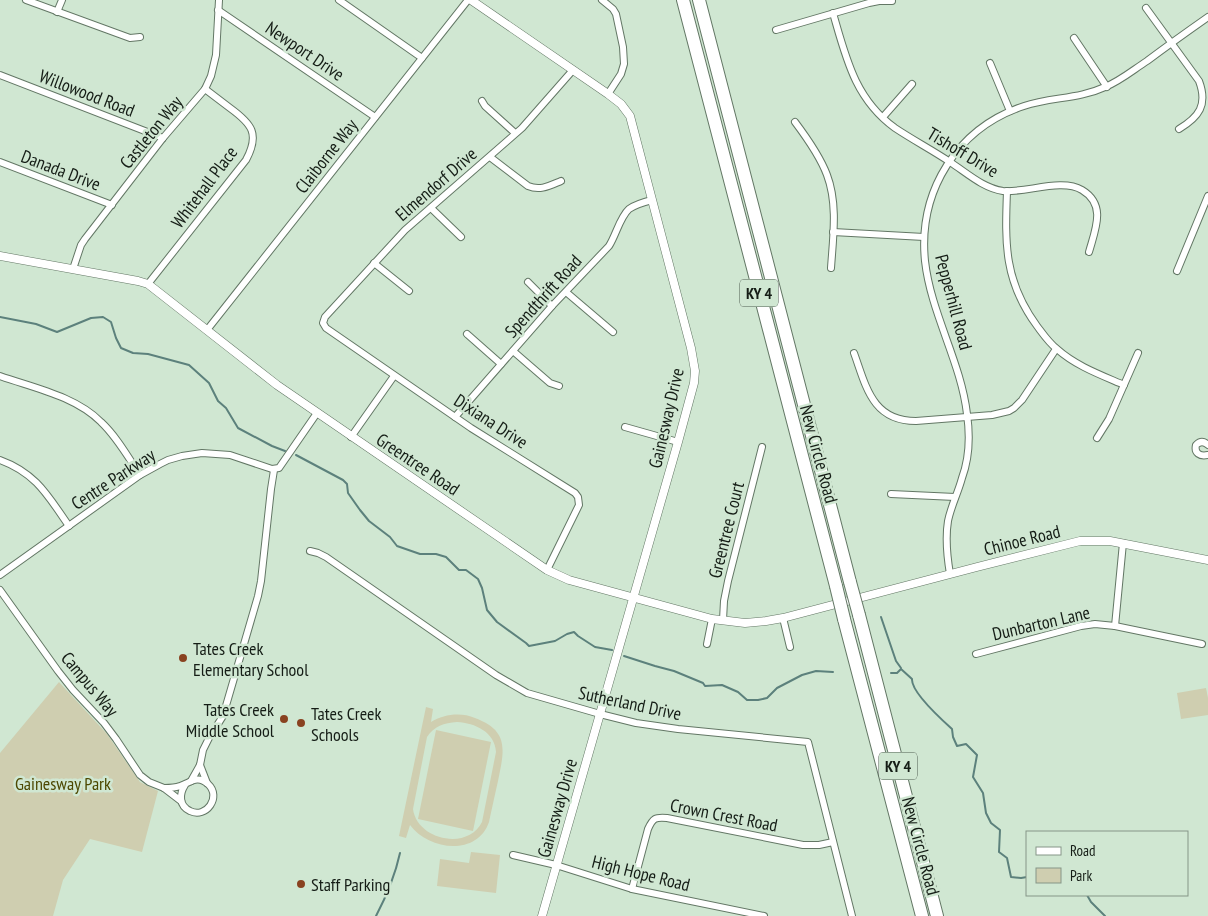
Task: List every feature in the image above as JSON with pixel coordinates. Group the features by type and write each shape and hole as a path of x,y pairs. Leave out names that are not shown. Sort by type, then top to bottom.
{"highway":[{"name":"New Circle Road","path":"681,0 708,95 922,916"},
{"name":"New Circle Road","path":"699,0 937,916"}],"street":[{"path":"26,0 130,38 140,37"},
{"path":"57,12 62,0"},
{"name":"Castleton Way","path":"73,269 81,244 163,138 205,89 212,76 216,61 219,0"},
{"path":"338,0 422,58"},
{"name":"Claiborne Way","path":"207,330 468,0"},
{"name":"Gainesway Drive","path":"472,0 608,94 630,116 694,361 695,371 694,383 678,442 542,916"},
{"path":"602,0 616,14 625,60 624,68 608,94"},
{"path":"776,30 868,3 892,1"},
{"path":"1146,8 1199,81 1204,97 1201,110 1188,124 1179,129"},
{"name":"Newport Drive","path":"218,10 375,117"},
{"name":"Tishoff Drive","path":"833,13 852,75 865,97 883,117 896,128 987,187 1007,191 1062,186 1074,187 1084,191 1091,198 1098,217 1089,252"},
{"name":"Pepperhill Road","path":"950,574 947,553 947,531 955,497 966,464 968,417 964,395 927,270 924,236 932,194 938,180 949,161 960,148 988,123 1010,111 1033,104 1090,94 1107,87 1124,77 1208,16"},
{"path":"1074,38 1107,87"},
{"path":"990,64 1010,111"},
{"name":"Elmendorf Drive","path":"323,323 325,317 405,230 528,122 573,70"},
{"name":"Willowood Road","path":"0,76 163,138"},
{"path":"883,117 912,84"},
{"name":"Whitehall Place","path":"148,284 246,160 252,147 253,134 248,122 205,89"},
{"path":"482,101 485,106 515,133"},
{"path":"795,122 823,165 827,175 833,200 831,268"},
{"path":"490,157 528,186 535,189 560,181"},
{"name":"Danada Drive","path":"0,162 112,205"},
{"path":"1007,191 1007,256 1012,277 1023,305 1056,349 1085,368 1124,385"},
{"path":"1178,270 1208,196"},
{"name":"Spendthrift Road","path":"455,417 552,306 609,246 630,208 652,200"},
{"path":"431,208 461,237"},
{"path":"833,232 924,236"},
{"name":"Greentree Road","path":"0,256 148,284 277,385 547,570 559,576 712,619 745,622 784,618 847,602"},
{"path":"374,263 409,291"},
{"path":"528,282 552,306"},
{"path":"566,292 613,332"},
{"name":"Dixiana Drive","path":"323,323 326,328 455,417 575,492 579,505 547,570"},
{"path":"467,334 501,364"},
{"path":"854,353 868,393 874,402 888,414 907,421 1001,414 1014,408 1022,400 1056,349"},
{"path":"512,351 550,383 559,386"},
{"path":"1097,438 1109,419 1138,353"},
{"path":"0,376 54,394 77,404 94,415 109,430 140,475"},
{"path":"351,436 394,376"},
{"path":"191,781 200,765 209,738 223,716 260,591 274,470 280,467 317,413"},
{"path":"624,426 678,442"},
{"path":"1208,445 1199,442 1195,449 1200,455 1208,455"},
{"name":"Greentree Court","path":"723,620 728,581 762,447"},
{"name":"Centre Parkway","path":"0,576 140,475 168,460 202,453 222,454 274,470"},
{"path":"0,460 19,468 38,483 69,526"},
{"path":"891,494 955,497"},
{"name":"Chinoe Road","path":"847,602 1080,541 1101,540 1123,543 1208,560"},
{"path":"1116,626 1123,543"},
{"name":"Sutherland Drive","path":"310,551 326,557 496,675 527,693 636,723 808,742 852,916"},
{"name":"Campus Way","path":"0,590 66,681 104,723 140,775 149,782 164,788 181,801"},
{"path":"784,618 790,647"},
{"path":"707,644 712,619"},
{"name":"Dunbarton Lane","path":"976,654 1095,624 1116,626 1202,644"},
{"path":"184,785 181,792 181,801 184,806 190,811 198,813 210,807 213,799 212,790 200,765"},
{"path":"164,788 175,788 197,780 207,783"},
{"name":"Crown Crest Road","path":"632,889 648,829 651,821 655,818 667,818 803,845 820,845 833,842"},
{"name":"High Hope Road","path":"513,855 556,865 632,889 764,916"}],"green space":[{"name":"Gainesway Park","path":"59,682 107,734 140,782 158,791 142,852 90,839 63,880 53,916 0,916 0,753"},
{"path":"1206,688 1208,715 1181,719 1177,693"},
{"path":"426,707 433,709 431,722 447,716 464,715 486,723 494,729 502,743 503,751 489,822 483,833 474,841 452,846 428,840 410,825 406,838 399,836","holes":["452,722 471,724 488,734 495,745 496,752 482,822 475,831 466,837 444,838 424,828 417,820 413,809 427,737 433,730 444,724"]},
{"path":"436,730 491,742 473,831 418,819"},
{"path":"471,852 500,855 496,893 437,886 440,859 469,863"}],"waterway":[{"path":"0,317 36,324 57,332 91,318 103,317 111,322 121,348 133,353 148,354 189,365 209,383 218,401 226,408 238,428 285,451"},
{"path":"296,455 343,480 347,484 348,493 360,510 369,521 390,537 397,546 420,554 436,554 446,557 459,570 466,570 478,579 487,610 497,622 529,646 555,641 574,632 595,647 612,650"},
{"path":"881,617 896,661 901,668"},
{"path":"624,656 674,671 703,683 705,686 722,685 738,692 747,700 767,698 777,688 802,675 816,671 833,672"},
{"path":"891,673 897,673 901,669 912,679 916,691 952,729 957,746 966,744 977,755 973,777 983,793 986,813 991,823 1000,830 999,852 1007,858 1011,877 1026,877"},
{"path":"376,916 396,870 400,853"},
{"path":"1088,896 1105,916"}],"place":[{"name":"Tates Creek Elementary School","path":"183,658"},
{"name":"Tates Creek Middle School","path":"284,719"},
{"name":"Tates Creek Schools","path":"301,723"},
{"name":"Staff Parking","path":"301,884"}]}
